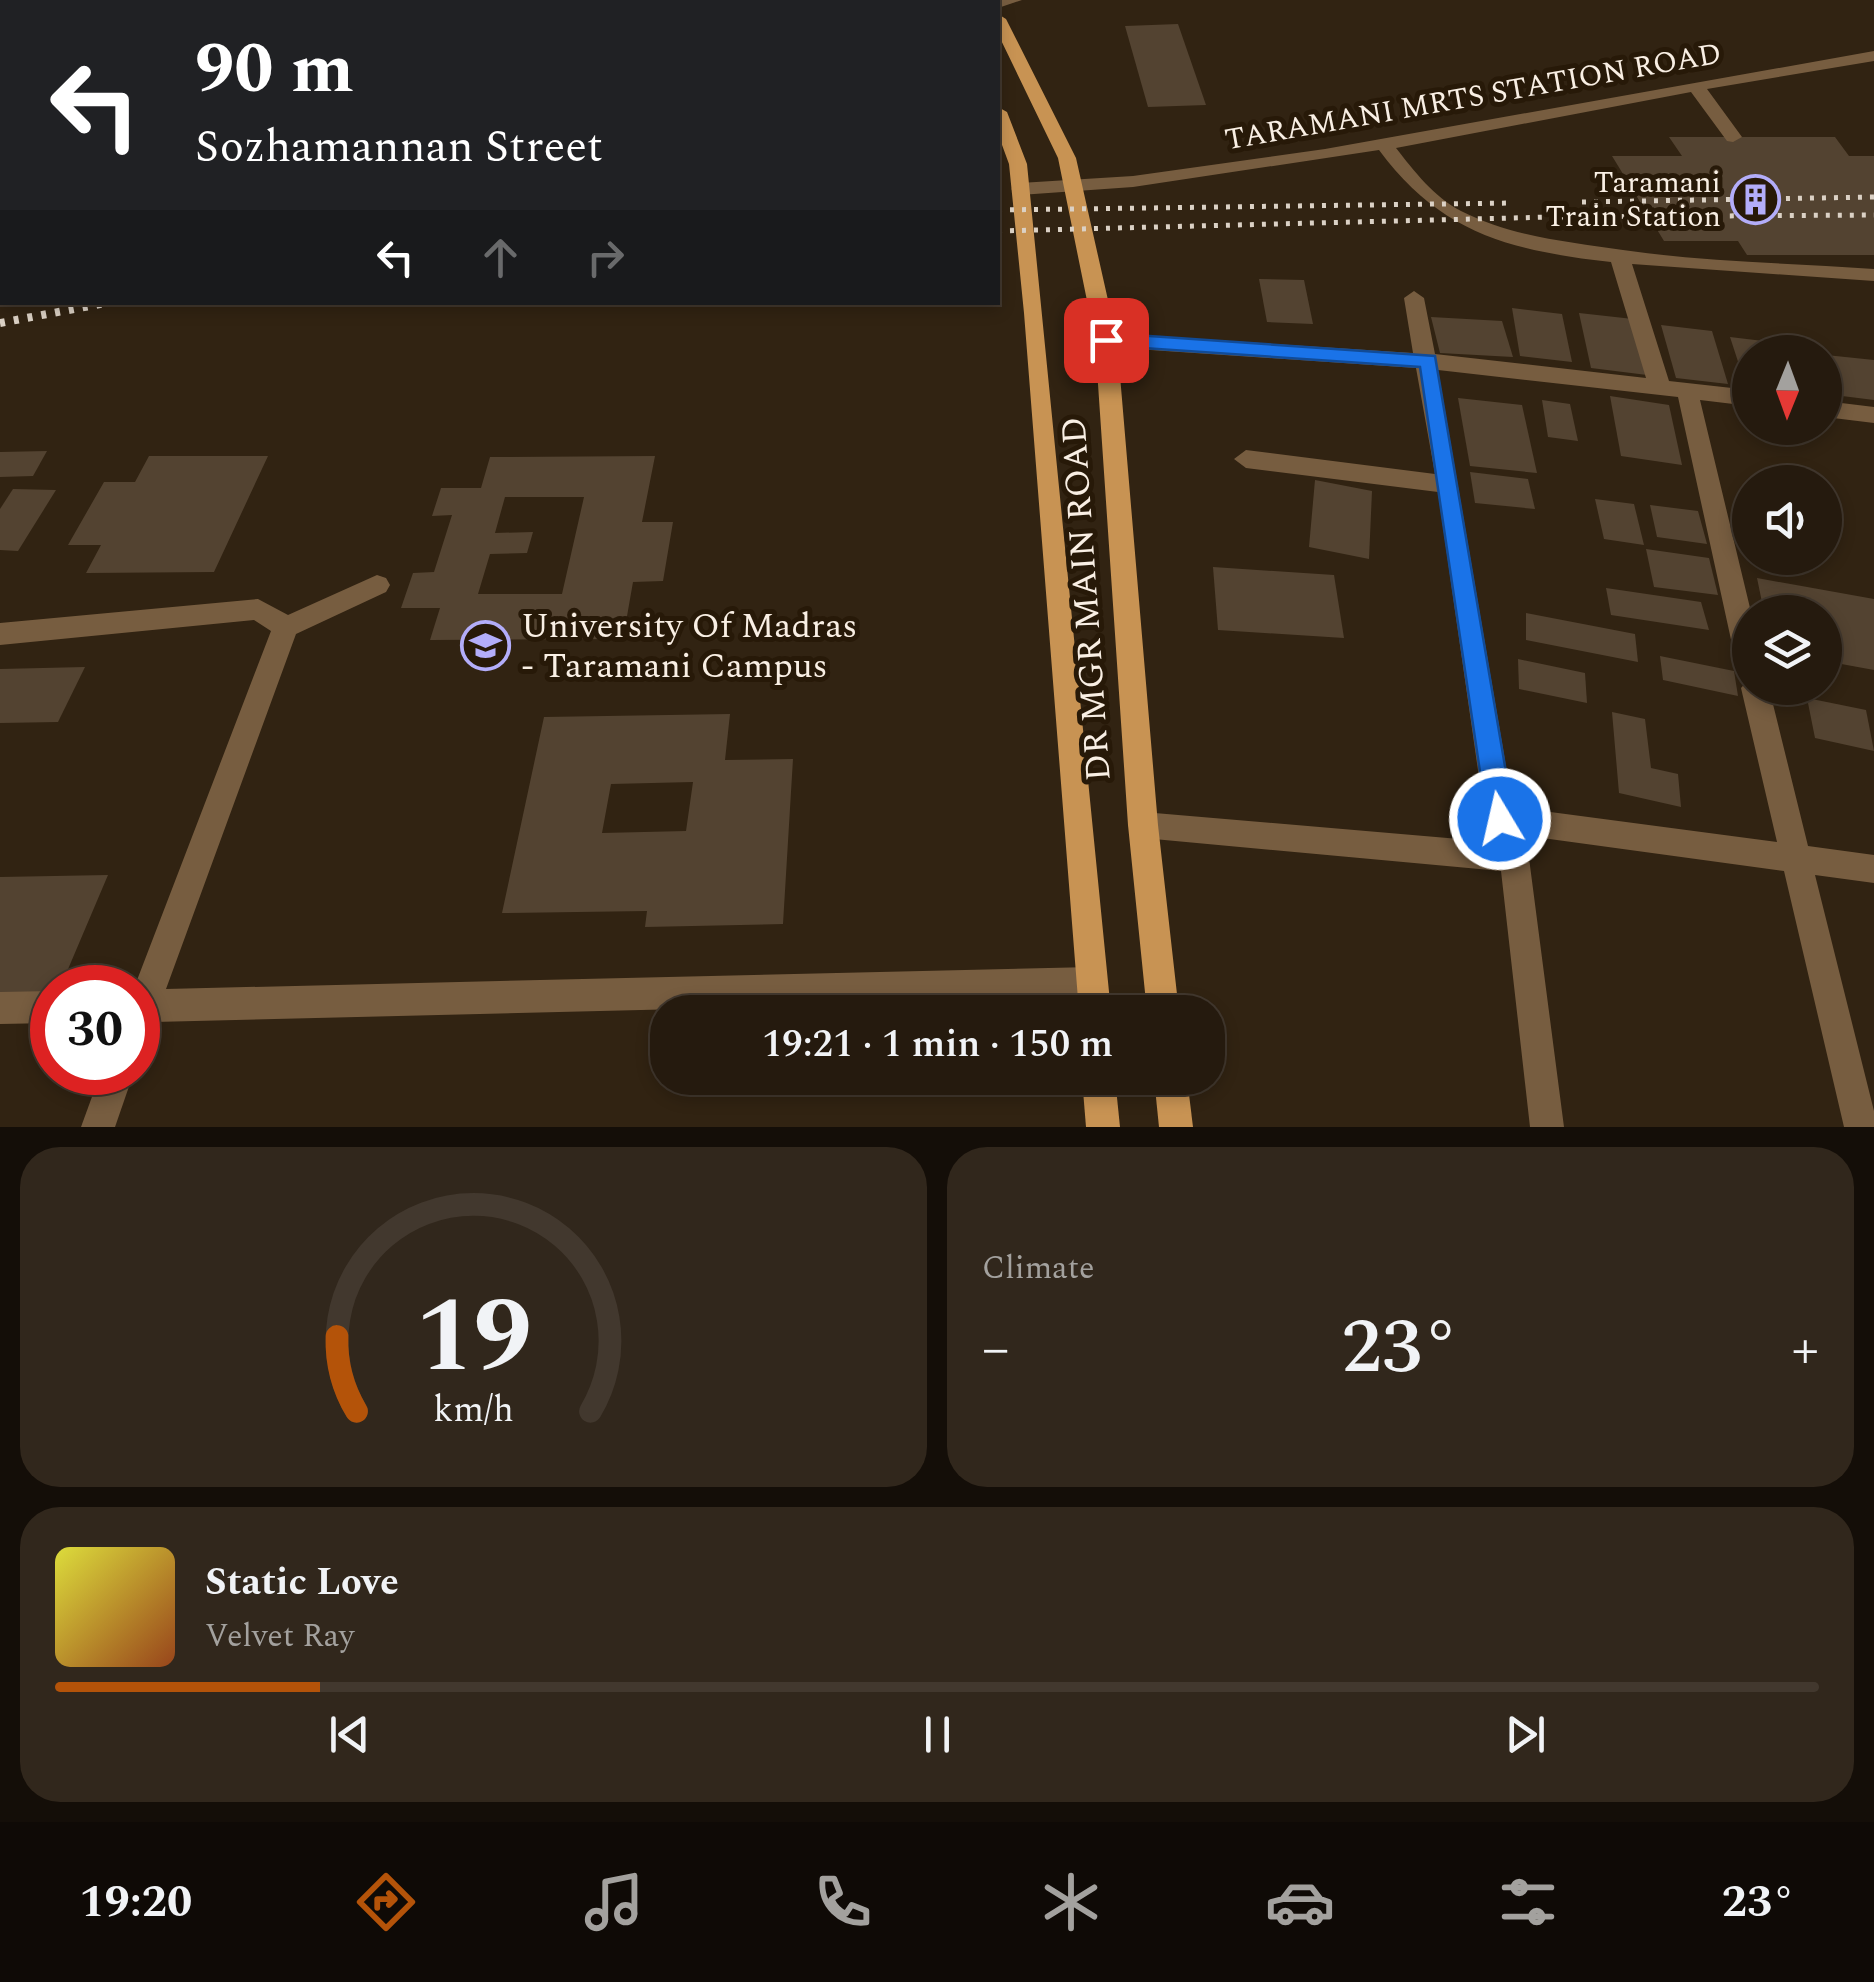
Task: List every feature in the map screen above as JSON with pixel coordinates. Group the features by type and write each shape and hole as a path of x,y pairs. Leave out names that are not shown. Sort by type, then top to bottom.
{"main road":[{"name":"DR MGR MAIN ROAD","path":"1000,24 1066,158 1106,340 1142,826 1161,995"},
{"name":"DR MGR MAIN ROAD","path":"1000,117 1018,164 1093,995"},
{"path":"1101,1095 1103,1127"},
{"path":"1172,1095 1176,1127"}],"street":[{"name":"TARAMANI MRTS STATION ROAD","path":"1020,188 1074,190 1385,146 1874,56"},
{"path":"1696,86 1733,138"},
{"path":"1385,146 1409,178 1452,214 1500,236 1620,254 1874,275"},
{"path":"1620,254 1659,385"},
{"path":"1414,298 1449,485 1500,819 1514,858 1547,1127"},
{"path":"1106,340 1428,361 1732,396"},
{"path":"1687,390 1734,595"},
{"path":"1842,410 1874,415"},
{"path":"1246,459 1449,485"},
{"path":"157,965 286,627 377,585"},
{"path":"0,634 258,610 286,627"},
{"path":"1759,705 1861,1127"},
{"path":"1500,819 1874,869"},
{"path":"1142,826 1514,858"},
{"path":"160,1011 650,1004"},
{"path":"0,1008 30,1007"},
{"path":"98,1127 110,1095"}],"building":[{"path":"1178,24 1206,105 1148,107 1125,26"},
{"name":"Taramani Train Station","path":"1669,137 1835,137 1849,156 1874,156 1874,255 1747,255 1738,241 1664,241 1612,156 1682,156"},
{"path":"1259,279 1304,280 1313,324 1267,322"},
{"path":"1512,308 1562,314 1572,362 1520,356"},
{"path":"1579,313 1633,319 1647,375 1591,368"},
{"path":"1431,317 1502,321 1513,357 1440,353"},
{"path":"1661,325 1712,331 1728,384 1676,378"},
{"path":"1842,357 1874,360 1874,400 1842,396"},
{"path":"1610,396 1669,405 1682,465 1621,456"},
{"path":"1458,398 1522,405 1537,473 1470,466"},
{"path":"1542,400 1570,404 1578,441 1548,437"},
{"path":"47,451 33,476 0,477 0,452"},
{"path":"149,456 268,456 214,572 86,573 101,545 68,545 104,482 135,482"},
{"path":"655,456 642,522 673,522 663,581 633,582 623,639 430,640 440,608 401,608 413,573 434,572 452,515 432,516 441,488 481,488 490,457","holes":["505,497 584,497 562,594 478,594 490,554 527,553 533,532 495,533"]},
{"path":"1470,472 1528,479 1535,509 1475,503"},
{"path":"1315,480 1372,491 1369,559 1309,547"},
{"path":"13,489 56,490 18,551 0,550 0,509"},
{"path":"1595,499 1634,504 1644,545 1604,539"},
{"path":"1650,505 1698,511 1707,544 1657,537"},
{"path":"1646,549 1709,558 1718,595 1654,587"},
{"path":"1213,567 1334,575 1344,638 1218,630"},
{"path":"1757,578 1874,599 1874,670 1842,664 1842,595 1760,595"},
{"path":"1606,588 1701,602 1709,630 1611,615"},
{"path":"1526,613 1635,634 1638,662 1526,640"},
{"path":"1660,656 1732,671 1732,695 1663,680"},
{"path":"1518,659 1585,673 1587,703 1519,689"},
{"path":"85,667 58,722 0,723 0,669"},
{"path":"1808,705 1866,710 1874,751 1815,738"},
{"path":"1612,712 1645,719 1651,768 1678,774 1681,807 1619,793"},
{"path":"730,714 725,760 793,759 783,924 645,927 647,911 502,913 544,717","holes":["693,782 686,831 602,833 611,784"]},
{"path":"108,875 70,965 30,965 30,993 0,994 0,877"}],"railway":[{"path":"1582,202 1874,197"},
{"path":"1000,210 1512,203"},
{"path":"1000,231 1552,217 1874,215"},
{"path":"0,323 95,305"}],"place":[{"name":"Taramani Train Station","path":"1756,199"},
{"name":"University Of Madras - Taramani Campus","path":"486,645"}],"route":[{"path":"1106,340 1428,361 1500,819"}]}
